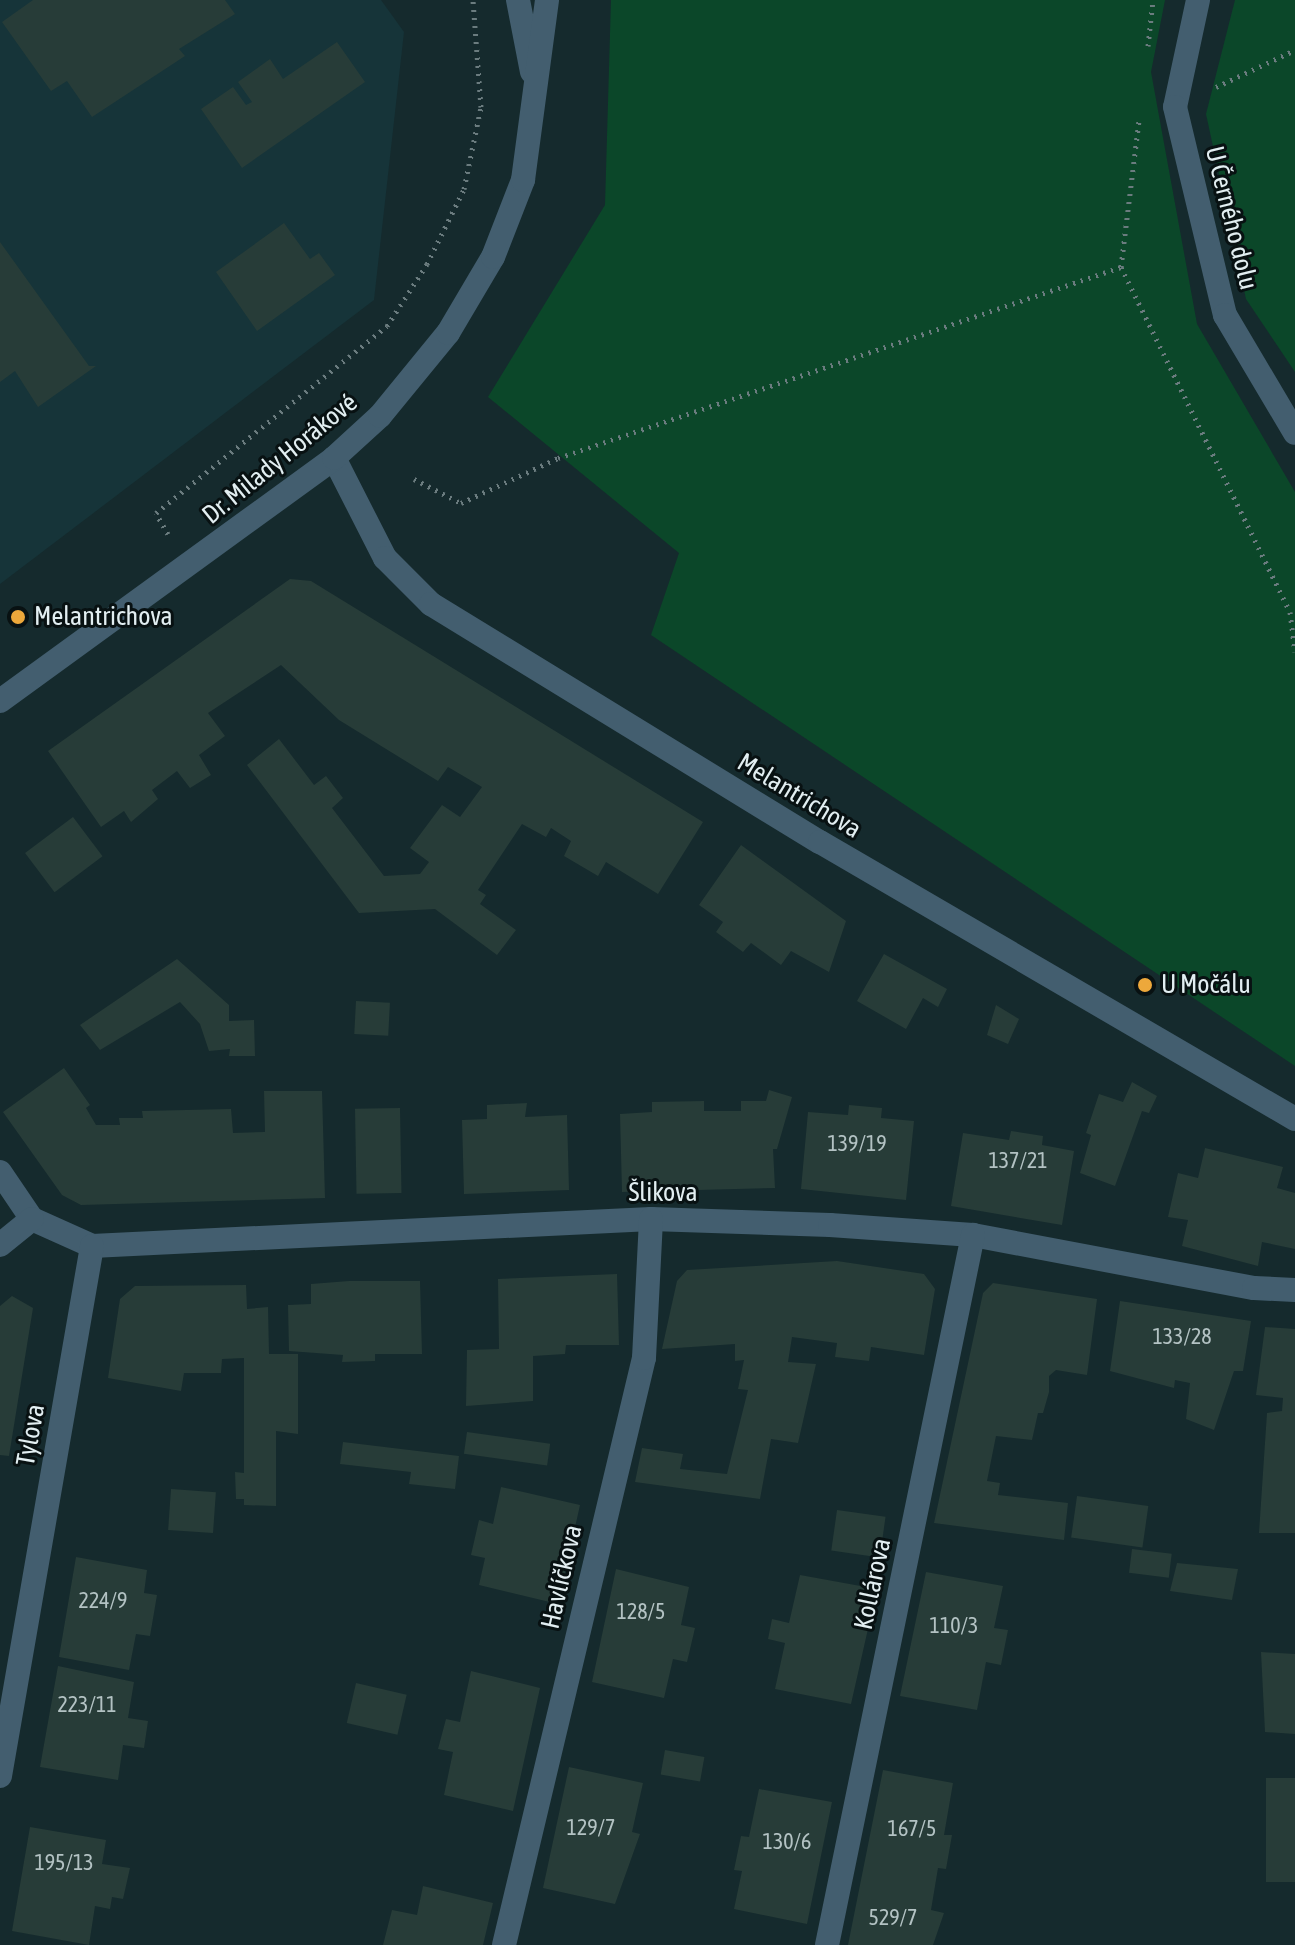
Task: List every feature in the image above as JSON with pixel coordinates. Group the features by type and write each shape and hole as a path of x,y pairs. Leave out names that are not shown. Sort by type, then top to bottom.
{"street":[{"name":"Dr. Milady Horákové","path":"518,0 538,97"},
{"name":"Dr. Milady Horákové","path":"0,701 188,568 334,458 380,416 448,333 493,257 523,180 538,97 547,0"},
{"name":"U Černého dolu","path":"1198,0 1175,107 1225,315 1295,433"},
{"name":"Melantrichova","path":"334,458 385,558 431,604 820,842 1295,1119"},
{"path":"0,1172 32,1219 0,1245"},
{"name":"Šlikova","path":"32,1219 92,1246 651,1219 973,1235 1254,1288 1295,1290"},
{"name":"Havlíčkova","path":"504,1945 644,1358 651,1219"},
{"name":"Kollárova","path":"827,1945 973,1235"},
{"name":"Tylova","path":"0,1776 92,1246"}],"path":[{"path":"188,568 156,513 387,326 427,264 464,189 481,107 473,0"},
{"path":"1146,63 1153,0"},
{"path":"1175,107 1295,50"},
{"path":"1140,110 1121,267 1290,612 1295,652"},
{"path":"414,479 461,503 558,458 1121,267"}],"shaded area":[{"path":"0,0 381,0 404,32 374,300 0,584"}],"green space":[{"path":"611,0 1165,0 1151,72 1197,324 1295,492 1295,1066 651,635 679,553 488,397 605,205"},
{"path":"1235,0 1295,0 1295,372 1246,299 1206,114"}],"building":[{"path":"33,0 225,0 235,14 179,49 185,56 92,117 67,81 51,91 2,22"},
{"path":"337,42 365,82 242,168 201,109 233,87 246,105 252,102 238,82 270,59 283,79"},
{"path":"284,223 310,259 319,253 335,275 257,331 216,272"},
{"path":"0,242 89,366 96,366 38,407 15,371 0,382"},
{"path":"290,579 311,581 703,822 658,894 606,862 598,876 564,856 571,841 551,828 546,837 522,824 478,890 486,895 480,904 516,930 497,955 435,909 359,913 247,765 279,739 314,785 326,776 343,798 332,808 384,876 420,874 429,862 410,848 442,805 460,817 482,787 448,767 438,781 339,720 281,665 208,713 225,736 199,755 211,775 190,788 177,771 152,790 158,799 131,822 124,811 101,827 48,751"},
{"path":"73,817 102,856 55,892 25,853"},
{"path":"741,845 846,921 829,972 791,951 781,965 751,943 743,952 716,932 723,922 699,905"},
{"path":"884,954 947,989 938,1007 923,998 906,1029 857,1001"},
{"path":"177,959 229,1005 229,1021 254,1020 255,1056 229,1056 230,1049 209,1051 200,1024 180,1002 100,1050 80,1025"},
{"path":"356,1001 390,1003 388,1036 354,1034"},
{"path":"996,1005 1019,1019 1008,1044 987,1035"},
{"path":"64,1068 90,1105 86,1108 96,1125 120,1125 119,1118 143,1118 142,1111 231,1109 233,1133 265,1132 264,1091 322,1091 325,1198 81,1205 62,1195 3,1112"},
{"path":"1132,1082 1157,1096 1149,1113 1142,1111 1115,1186 1080,1173 1091,1135 1086,1133 1099,1094 1123,1102"},
{"path":"769,1090 792,1097 777,1149 773,1149 775,1188 622,1192 620,1114 652,1112 652,1102 704,1101 704,1111 741,1111 741,1101 766,1101"},
{"path":"527,1103 525,1117 567,1115 569,1190 464,1194 462,1120 487,1119 487,1105"},
{"path":"849,1105 882,1108 881,1118 914,1121 906,1200 801,1189 808,1112 848,1115"},
{"path":"400,1108 401,1193 356,1194 355,1109"},
{"path":"1011,1131 1043,1136 1042,1145 1074,1151 1062,1225 951,1206 963,1133 1009,1140"},
{"path":"1205,1148 1283,1167 1277,1188 1295,1193 1295,1249 1262,1242 1258,1266 1182,1246 1188,1220 1168,1217 1178,1173 1198,1178"},
{"path":"837,1261 924,1274 935,1289 924,1355 871,1347 869,1361 835,1357 837,1343 792,1337 788,1362 816,1364 798,1443 771,1439 760,1499 635,1482 642,1448 683,1454 680,1469 727,1474 748,1390 738,1389 744,1360 735,1361 735,1344 662,1349 677,1281 687,1270"},
{"path":"617,1274 619,1345 566,1345 565,1354 533,1356 533,1401 466,1406 467,1350 499,1349 498,1279"},
{"path":"420,1281 422,1354 375,1354 375,1361 342,1362 343,1355 289,1351 288,1305 311,1304 311,1284"},
{"path":"993,1283 1097,1299 1087,1375 1056,1370 1049,1376 1049,1392 1043,1413 1038,1413 1032,1440 996,1436 987,1481 1000,1483 998,1495 1068,1503 1064,1540 934,1523 983,1293"},
{"path":"246,1285 247,1309 268,1307 269,1354 298,1354 298,1434 276,1431 276,1506 244,1505 244,1499 236,1499 235,1472 244,1473 244,1358 222,1359 221,1373 184,1373 181,1391 108,1378 120,1299 135,1286"},
{"path":"12,1296 33,1308 9,1456 0,1455 0,1306"},
{"path":"1120,1301 1251,1321 1243,1371 1234,1371 1214,1430 1186,1419 1190,1383 1175,1380 1174,1388 1110,1371"},
{"path":"1265,1327 1295,1329 1295,1533 1259,1533 1267,1413 1282,1411 1283,1398 1256,1395"},
{"path":"467,1432 550,1444 547,1465 464,1454"},
{"path":"343,1442 459,1456 455,1489 409,1484 411,1472 340,1464"},
{"path":"501,1487 580,1505 558,1604 479,1585 485,1558 471,1555 479,1520 493,1524"},
{"path":"171,1489 216,1492 213,1533 168,1530"},
{"path":"1077,1496 1148,1506 1142,1548 1071,1538"},
{"path":"837,1510 886,1517 880,1557 831,1551"},
{"path":"1132,1549 1172,1554 1169,1578 1129,1573"},
{"path":"76,1557 147,1570 144,1593 157,1595 150,1636 136,1634 129,1670 59,1657"},
{"path":"1177,1563 1238,1569 1232,1600 1170,1591"},
{"path":"616,1569 689,1587 681,1625 695,1628 687,1662 673,1659 664,1698 592,1682"},
{"path":"926,1572 1003,1586 994,1628 1008,1630 1001,1665 986,1662 977,1710 900,1696"},
{"path":"800,1575 877,1589 851,1704 775,1689 785,1643 768,1639 772,1619 789,1623"},
{"path":"1261,1652 1295,1654 1295,1734 1265,1732"},
{"path":"58,1666 134,1682 128,1718 148,1721 144,1748 123,1745 118,1780 40,1767"},
{"path":"471,1671 540,1688 513,1811 444,1795 453,1752 438,1749 446,1719 460,1722"},
{"path":"356,1683 407,1695 397,1735 347,1723"},
{"path":"665,1750 704,1757 700,1782 661,1775"},
{"path":"569,1767 643,1783 632,1832 640,1834 615,1904 543,1888"},
{"path":"883,1770 953,1783 944,1835 952,1835 946,1869 938,1868 931,1910 944,1913 933,1945 848,1945"},
{"path":"1266,1778 1295,1778 1295,1882 1266,1882"},
{"path":"759,1789 832,1802 807,1924 734,1909 742,1871 734,1870 741,1836 749,1837"},
{"path":"30,1827 106,1840 102,1864 130,1868 123,1899 112,1897 110,1909 95,1906 89,1945 12,1931"},
{"path":"423,1886 493,1903 483,1945 383,1945 392,1910 417,1915"}],"place":[{"name":"Melantrichova","path":"18,617"},
{"name":"U Močálu","path":"1145,985"}]}
